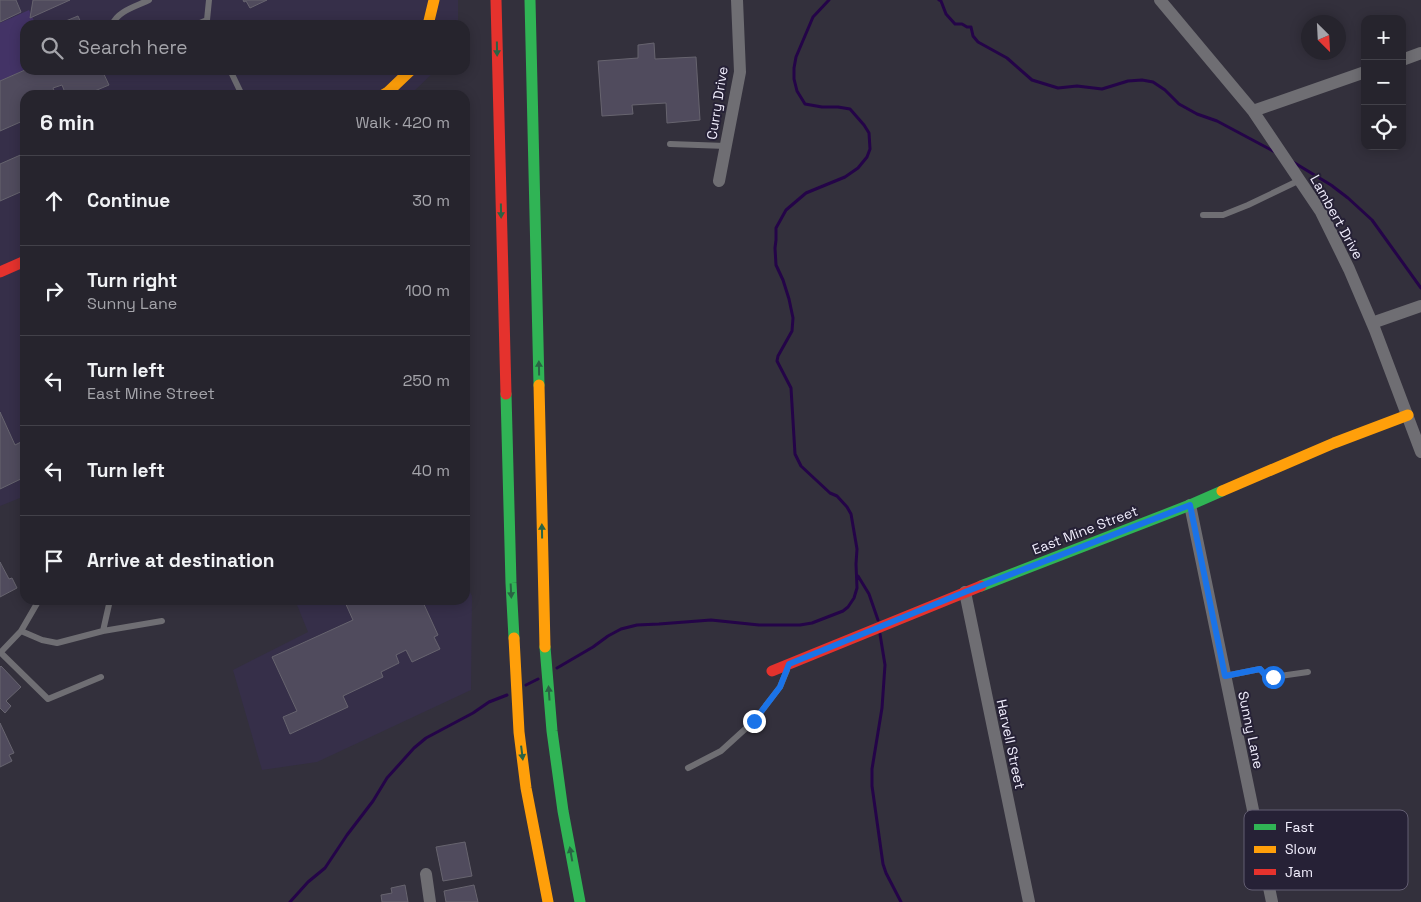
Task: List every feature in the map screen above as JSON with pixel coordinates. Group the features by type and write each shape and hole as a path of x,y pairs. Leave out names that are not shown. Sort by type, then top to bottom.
{"main road":[{"path":"429,20 434,0"},
{"path":"496,0 511,583 519,732 526,788 548,902"},
{"path":"530,0 545,642 552,731 563,811 580,902"},
{"path":"390,90 406,75"},
{"path":"0,272 20,263"},
{"name":"East Mine Street","path":"772,671 965,592 1190,505 1408,415"}],"street":[{"name":"Curry Drive","path":"719,181 740,72 737,0"},
{"name":"Lambert Drive","path":"1160,0 1253,111 1321,212 1372,322 1421,452"},
{"path":"1406,59 1421,53"},
{"path":"1253,111 1361,73"},
{"path":"1372,322 1421,306"},
{"name":"Sunny Lane","path":"1190,505 1253,810"},
{"name":"Harvell Street","path":"965,592 1029,902"},
{"path":"426,874 430,902"}],"lane":[{"path":"115,20 125,11 149,0"},
{"path":"208,0 209,20"},
{"path":"232,75 240,90"},
{"path":"670,144 726,146"},
{"path":"1203,215 1223,215 1300,180"},
{"path":"36,605 21,631 0,653 48,699 101,677"},
{"path":"103,631 109,605"},
{"path":"21,631 42,640 58,643 103,631 162,621"},
{"path":"688,768 721,751 754,721 780,687 789,664"},
{"path":"1225,676 1260,669 1266,676 1273,677 1308,672"}],"shaded area":[{"path":"0,0 458,0 458,20 20,20 20,75 431,75 415,90 20,90 20,498 0,506"},
{"path":"29,10 34,20 20,20 20,72 0,81 0,23"},
{"path":"470,592 472,596 471,690 317,762 262,770 233,670 308,632 297,605 470,605"}],"building":[{"path":"0,0 16,0 21,12 0,22"},
{"path":"33,0 70,0 30,18"},
{"path":"243,0 267,0 250,8 246,1 244,2"},
{"path":"78,16 80,20 68,20"},
{"path":"654,43 655,59 696,57 700,120 667,123 666,103 632,105 633,114 602,116 598,61 638,58 638,45"},
{"path":"20,72 20,75 104,75 109,85 97,90 64,90 62,85 53,88 54,90 20,90 20,122 0,131 0,81"},
{"path":"20,155 20,192 0,201 0,164"},
{"path":"0,412 15,445 20,442 20,479 0,489"},
{"path":"0,562 9,579 12,578 17,588 0,597"},
{"path":"346,605 424,605 438,635 434,637 440,649 412,662 406,650 396,655 399,663 381,672 383,677 343,696 348,707 290,734 283,717 297,711 272,657 353,620"},
{"path":"1,666 21,687 6,701 11,706 5,713 0,708"},
{"path":"0,723 14,753 9,755 12,761 0,767"},
{"path":"465,842 472,876 443,881 436,847"},
{"path":"405,885 408,902 382,902 381,895 392,893 391,888"},
{"path":"474,885 478,902 446,902 444,891"}],"waterway":[{"path":"557,668 621,629 637,625 711,620 759,625 800,625 812,623 843,611 854,598 857,588 857,549 851,514 837,496 830,493 801,466 795,454 791,388 777,361 792,331 793,318 783,280 776,265 776,228 786,210 806,193 845,177 858,168 867,157 870,149 869,133 850,109 805,104 797,91 794,79 796,57 813,17 829,0"},
{"path":"939,0 946,14 955,24 971,27 973,36 978,42 1007,58 1032,80 1058,88 1077,86 1102,89 1128,81 1142,80 1153,82 1165,90 1179,104 1197,114 1217,121 1275,152"},
{"path":"1293,162 1331,185 1372,220 1421,288"},
{"path":"858,576 869,594 878,620"},
{"path":"880,634 885,665 882,708 872,769 872,786 883,864 901,902"},
{"path":"526,685 538,679"},
{"path":"290,902 308,882 325,868 373,801 387,778 414,748 426,738 473,713 489,702 507,695"}],"traffic: fast":[{"path":"530,0 539,385"},
{"path":"506,394 514,638"},
{"path":"981,586 1222,491"},
{"path":"545,647 552,731 563,811 580,902"}],"traffic: slow":[{"path":"429,20 434,0"},
{"path":"390,90 406,75"},
{"path":"539,385 545,647"},
{"path":"1222,491 1334,443 1408,415"},
{"path":"514,638 519,732 526,788 548,902"}],"traffic: jam":[{"path":"496,0 506,394"},
{"path":"0,272 20,263"},
{"path":"772,671 981,586"}],"route":[{"path":"754,721 780,687 789,664 965,592 1190,505 1225,676 1260,669 1266,676 1273,677"}]}
